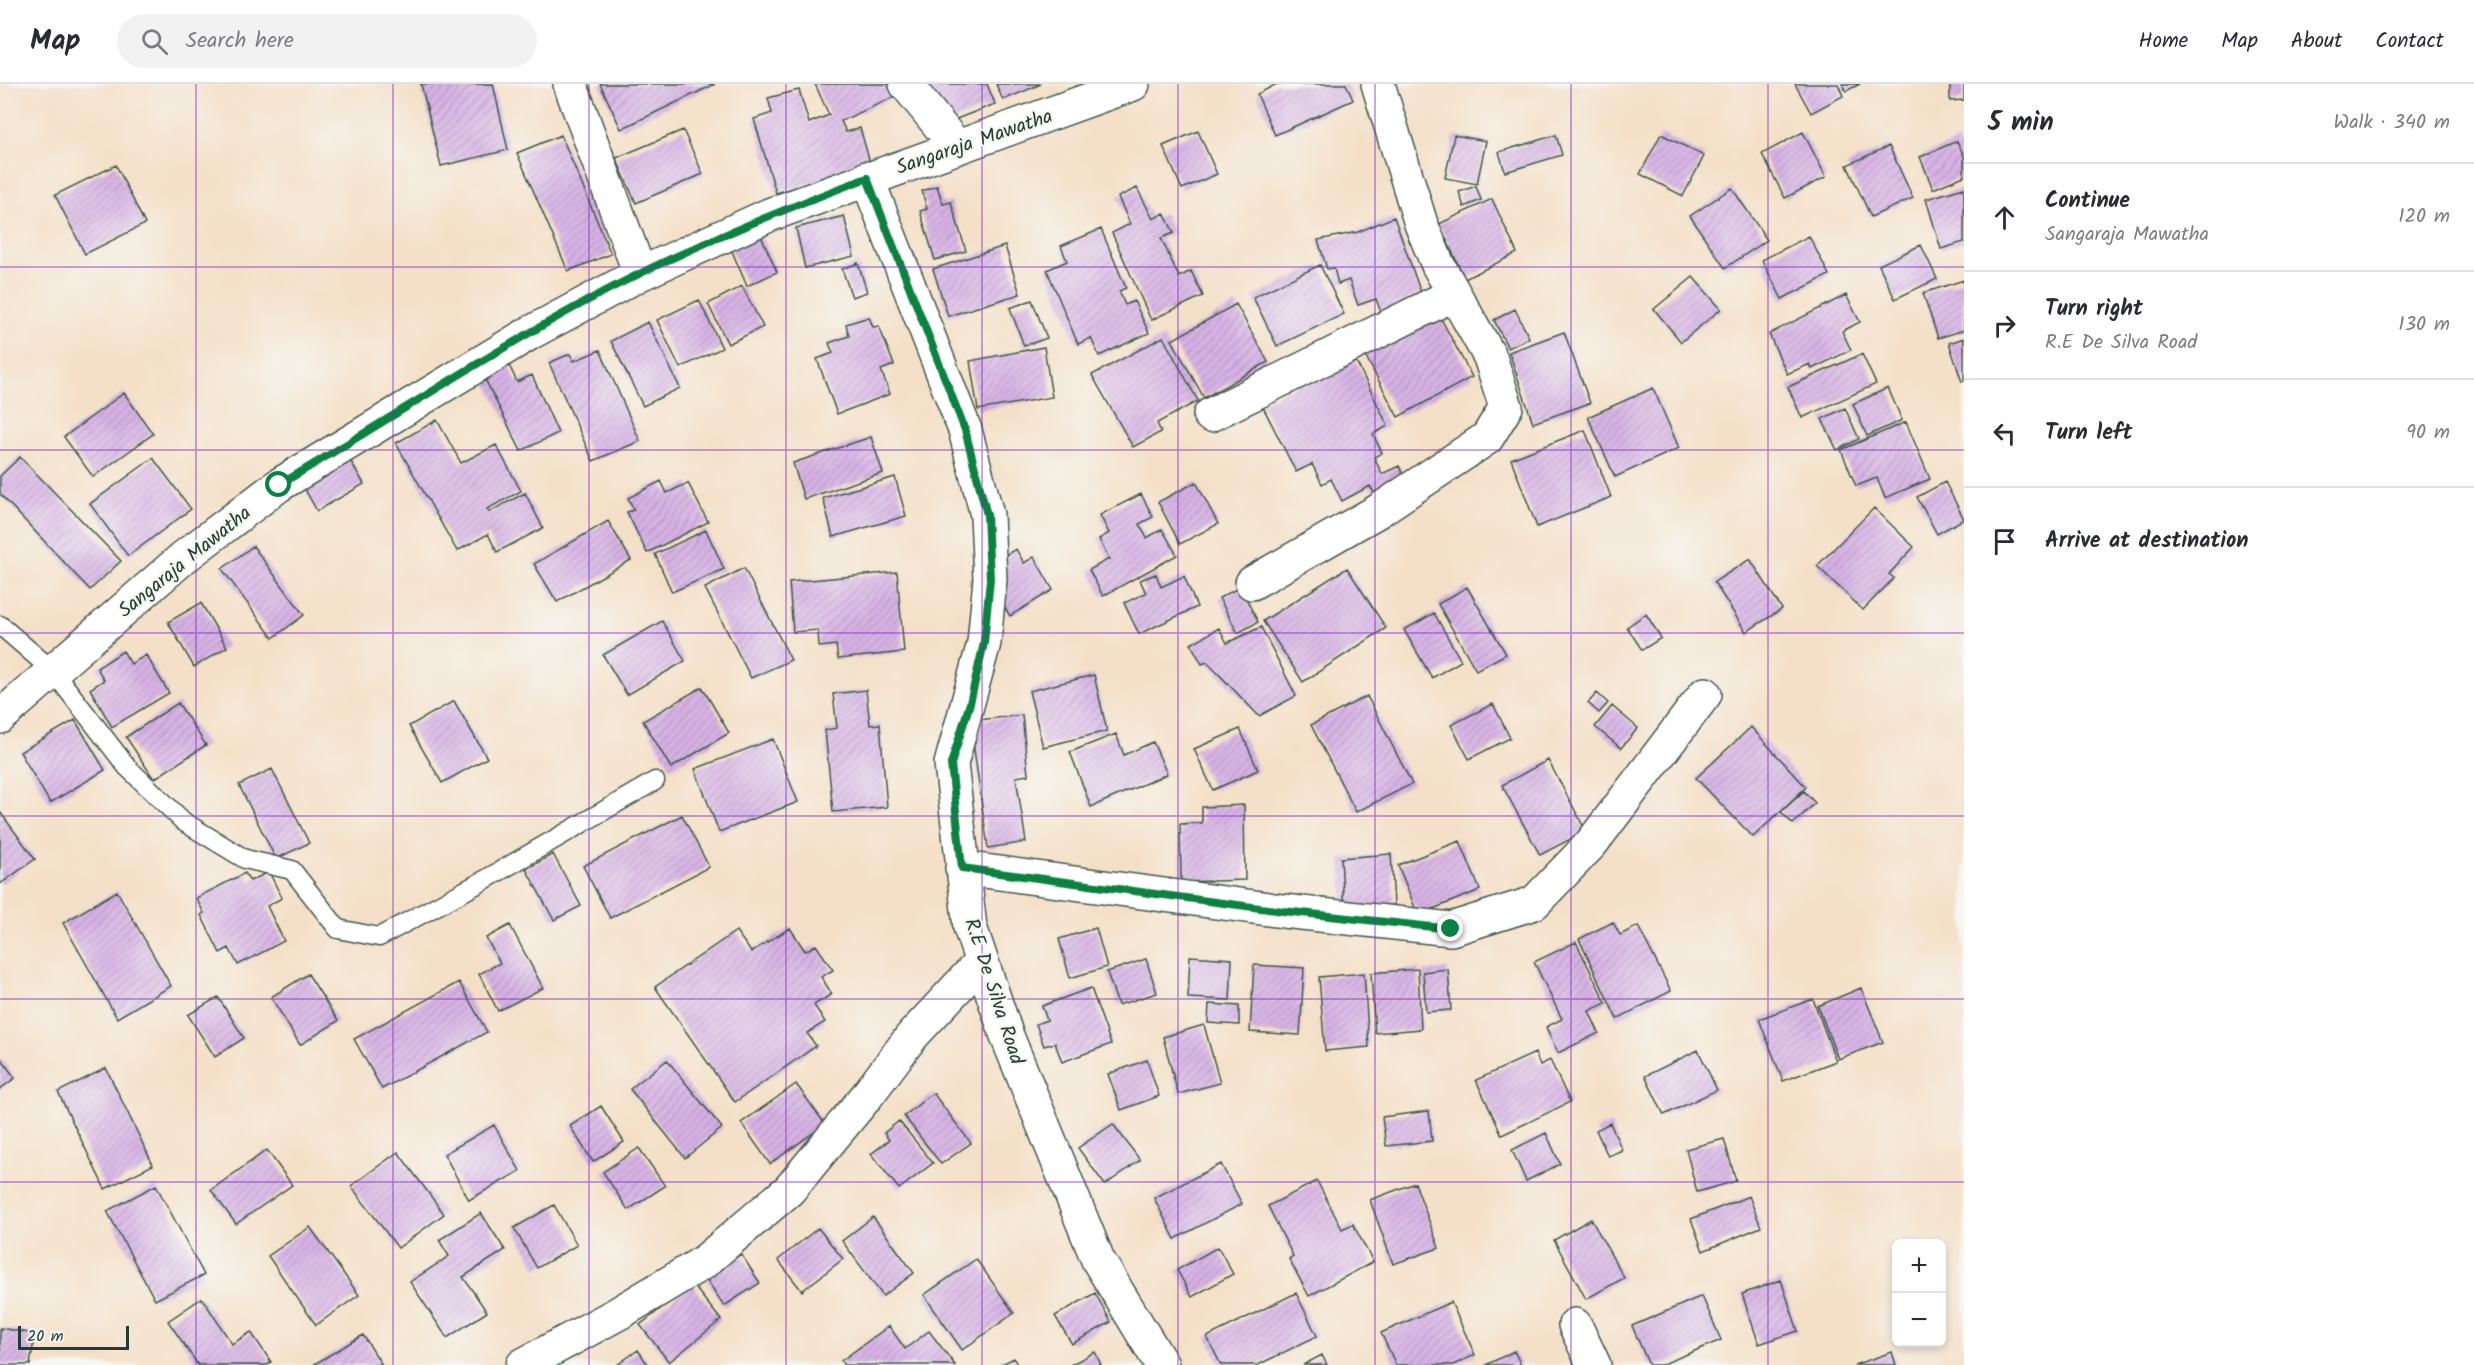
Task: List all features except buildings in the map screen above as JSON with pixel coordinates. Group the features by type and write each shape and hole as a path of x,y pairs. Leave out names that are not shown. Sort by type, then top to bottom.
{"street":[{"path":"570,84 640,274"},
{"path":"906,84 957,147"},
{"name":"Sangaraja Mawatha","path":"0,717 184,558 279,485 530,333 640,274 769,215 1133,84"},
{"path":"1252,583 1378,511 1487,438 1506,406 1490,357 1454,294 1421,224 1378,84"},
{"name":"R.E De Silva Road","path":"867,178 965,430 987,515 990,579 984,643 970,703 951,764 970,927 1007,1036 1098,1260 1162,1365"},
{"path":"1210,415 1454,294"},
{"path":"962,868 1283,911 1451,929 1534,903 1591,844 1705,694"},
{"path":"523,1365 619,1313 704,1262 789,1190 866,1097 912,1036 981,962"},
{"path":"1575,1325 1594,1365"}],"lane":[{"path":"0,625 52,671 127,767 184,822 245,859 291,870 338,929 379,937 481,882 655,781"}],"route":[{"path":"279,485 530,333 640,274 769,215 867,178 965,430 987,515 990,579 984,643 970,703 951,764 962,868 1283,911 1451,929"}]}
